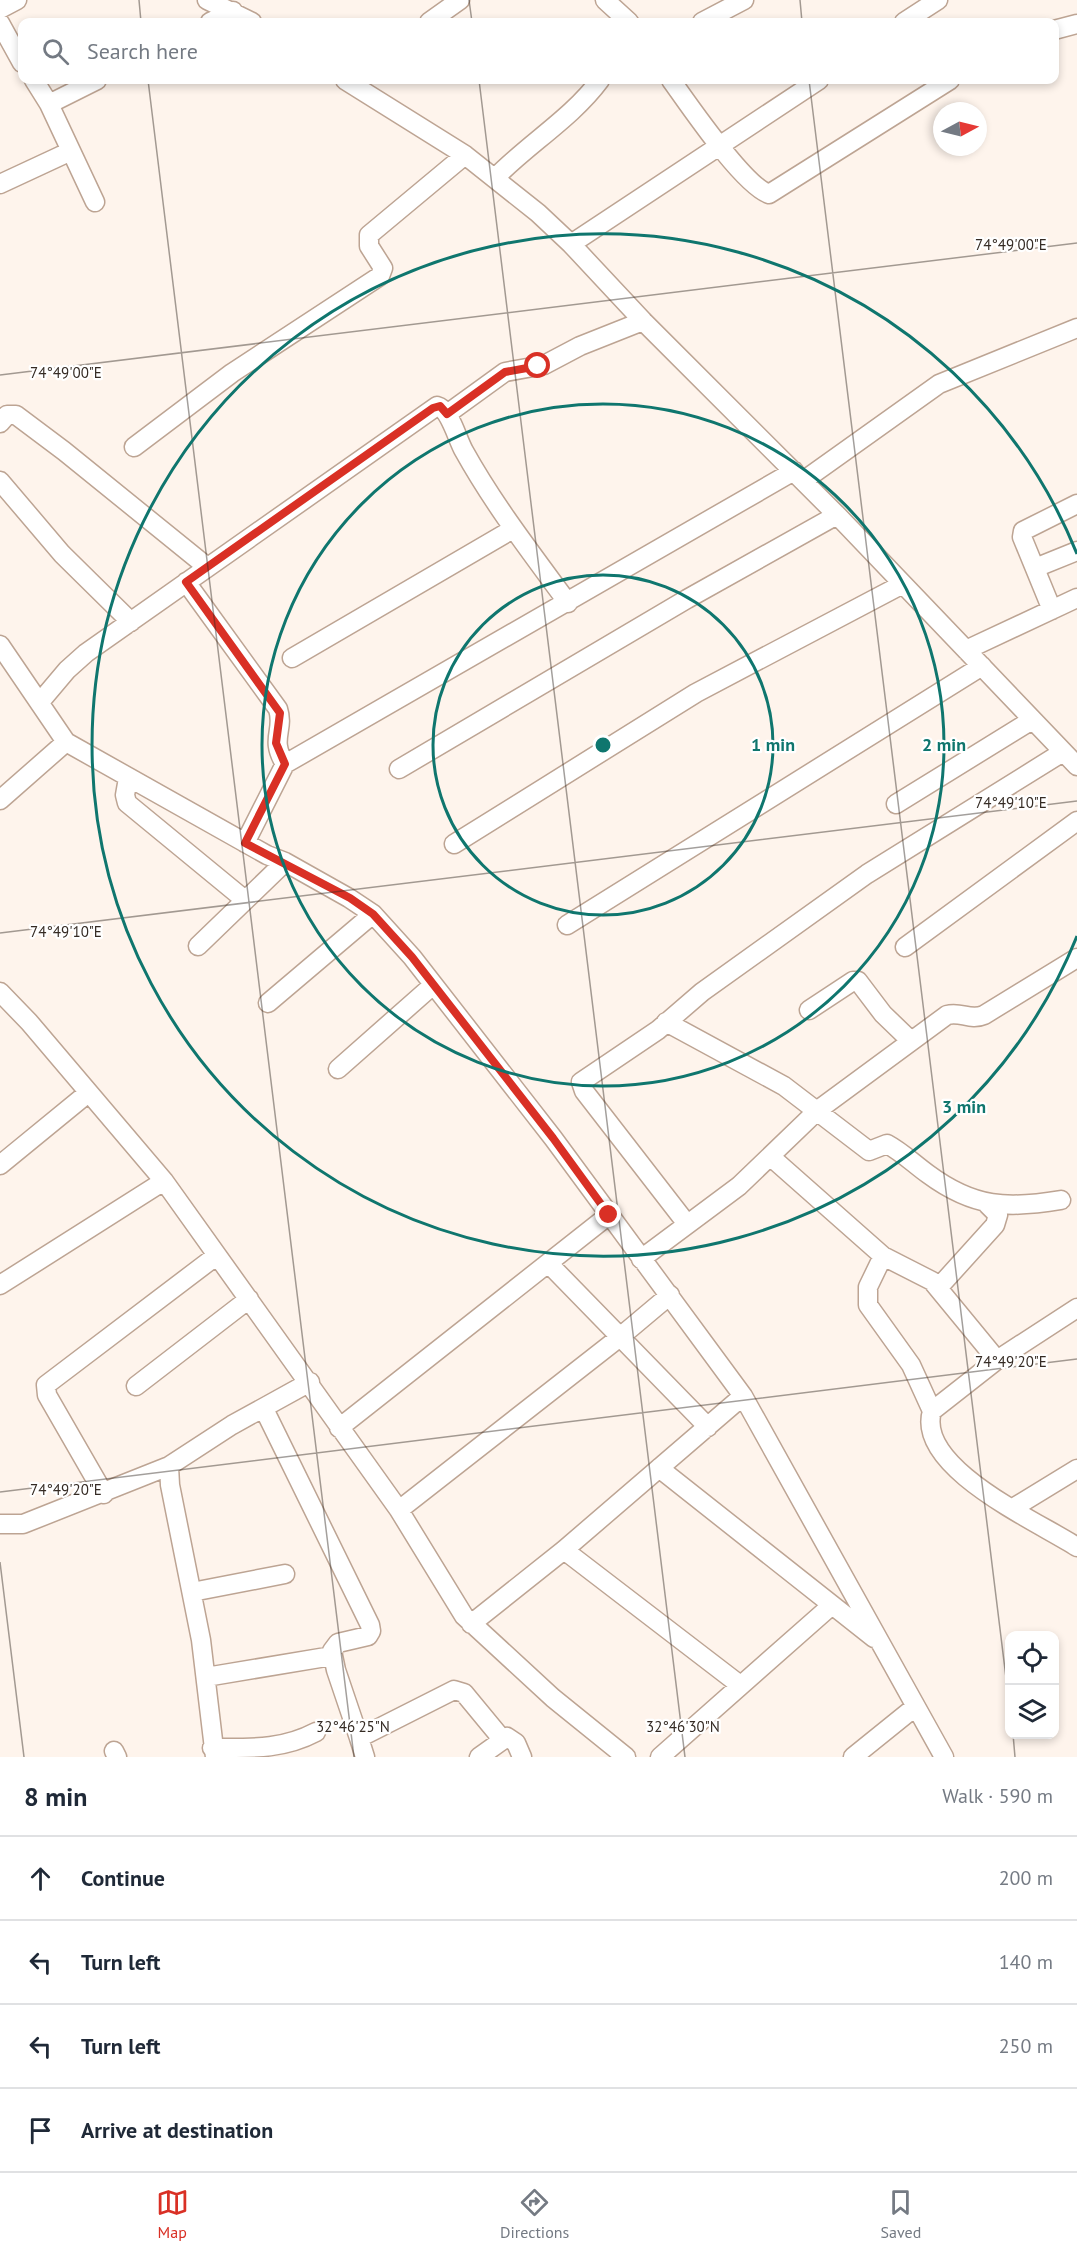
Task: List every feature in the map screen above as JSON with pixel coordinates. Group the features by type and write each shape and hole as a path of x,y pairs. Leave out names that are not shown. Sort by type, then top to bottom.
{"street":[{"path":"0,9 17,0"},
{"path":"207,0 245,18"},
{"path":"435,18 460,0"},
{"path":"605,0 625,18"},
{"path":"710,18 744,0"},
{"path":"910,18 938,0"},
{"path":"218,18 233,11"},
{"path":"0,23 18,56"},
{"path":"1059,29 1077,24"},
{"path":"36,84 49,104 95,202"},
{"path":"49,104 89,84"},
{"path":"495,178 526,148 582,102 597,84"},
{"path":"674,84 719,146 766,194 774,194 944,84"},
{"path":"571,244 813,84"},
{"path":"371,86 495,178 571,244 643,321 837,515 1077,766"},
{"path":"0,184 70,151"},
{"path":"134,447 232,373 380,276 383,267 369,246 369,235 465,155"},
{"path":"447,414 505,372 550,363 580,346 643,321"},
{"path":"245,843 280,772 568,603 799,476 939,384 1077,328"},
{"path":"40,702 62,676 130,622 206,566 433,408 440,406 447,414 464,451 513,529 568,603"},
{"path":"0,423 7,415 16,415 206,566"},
{"path":"0,481 63,554 130,622"},
{"path":"1052,610 1022,537 1023,531 1077,504"},
{"path":"399,769 687,599 837,515"},
{"path":"292,658 513,529"},
{"path":"1035,568 1077,551"},
{"path":"186,582 278,709 280,718 276,743 280,772"},
{"path":"454,844 696,693 903,584"},
{"path":"966,650 1077,598"},
{"path":"0,645 66,742 245,843 350,898 373,914 412,957 432,986 553,1138 743,1396 944,1757"},
{"path":"567,925 982,666"},
{"path":"896,804 1032,720"},
{"path":"0,801 7,784 66,742"},
{"path":"676,1232 580,1085 584,1079 603,1069 702,992 867,874 1063,752"},
{"path":"128,778 125,795 127,803 245,900"},
{"path":"905,947 1077,822"},
{"path":"198,946 285,862"},
{"path":"268,1004 373,914"},
{"path":"641,1259 739,1186 818,1110 947,1015 960,1013 974,1018 984,1016 1077,958"},
{"path":"809,1010 856,981 883,1014 911,1041"},
{"path":"338,1070 432,986"},
{"path":"0,992 164,1181 216,1256 310,1382 339,1428 399,1510 457,1606 471,1624 553,1698 626,1757"},
{"path":"666,1022 784,1086 818,1110 868,1151 887,1144 951,1189 987,1204 1018,1207 1061,1200"},
{"path":"0,1165 88,1093"},
{"path":"771,1157 883,1256 924,1276 939,1287 997,1360"},
{"path":"0,1285 164,1181"},
{"path":"939,1287 995,1225 998,1215 987,1204"},
{"path":"339,1428 609,1215"},
{"path":"104,1494 47,1395 46,1385 216,1256"},
{"path":"883,1256 868,1287 868,1305 911,1365 932,1411 932,1432 945,1460 990,1494 1072,1538"},
{"path":"549,1264 708,1427"},
{"path":"399,1510 620,1337 669,1295"},
{"path":"136,1386 249,1299"},
{"path":"932,1411 997,1360 1077,1308"},
{"path":"0,1524 23,1524 104,1494 169,1466 232,1425 310,1382"},
{"path":"471,1624 564,1550 743,1396"},
{"path":"264,1409 370,1624 371,1634 338,1643 333,1646 332,1656 365,1757"},
{"path":"169,1466 170,1485 192,1592 206,1677 214,1753 271,1748 297,1742 316,1732"},
{"path":"659,1468 880,1643"},
{"path":"1013,1508 1077,1469"},
{"path":"564,1550 740,1685"},
{"path":"192,1592 285,1575"},
{"path":"660,1757 832,1605"},
{"path":"206,1677 332,1656"},
{"path":"359,1738 454,1690 464,1693 502,1739"},
{"path":"853,1757 915,1707"},
{"path":"479,1757 502,1739 513,1740 522,1757"}],"route":[{"path":"538,366 519,367 505,372 489,381 447,414 440,406 433,408 186,582 280,713 276,743 285,764 245,843 350,898 373,914 412,957 432,986 553,1138 609,1215"}]}
